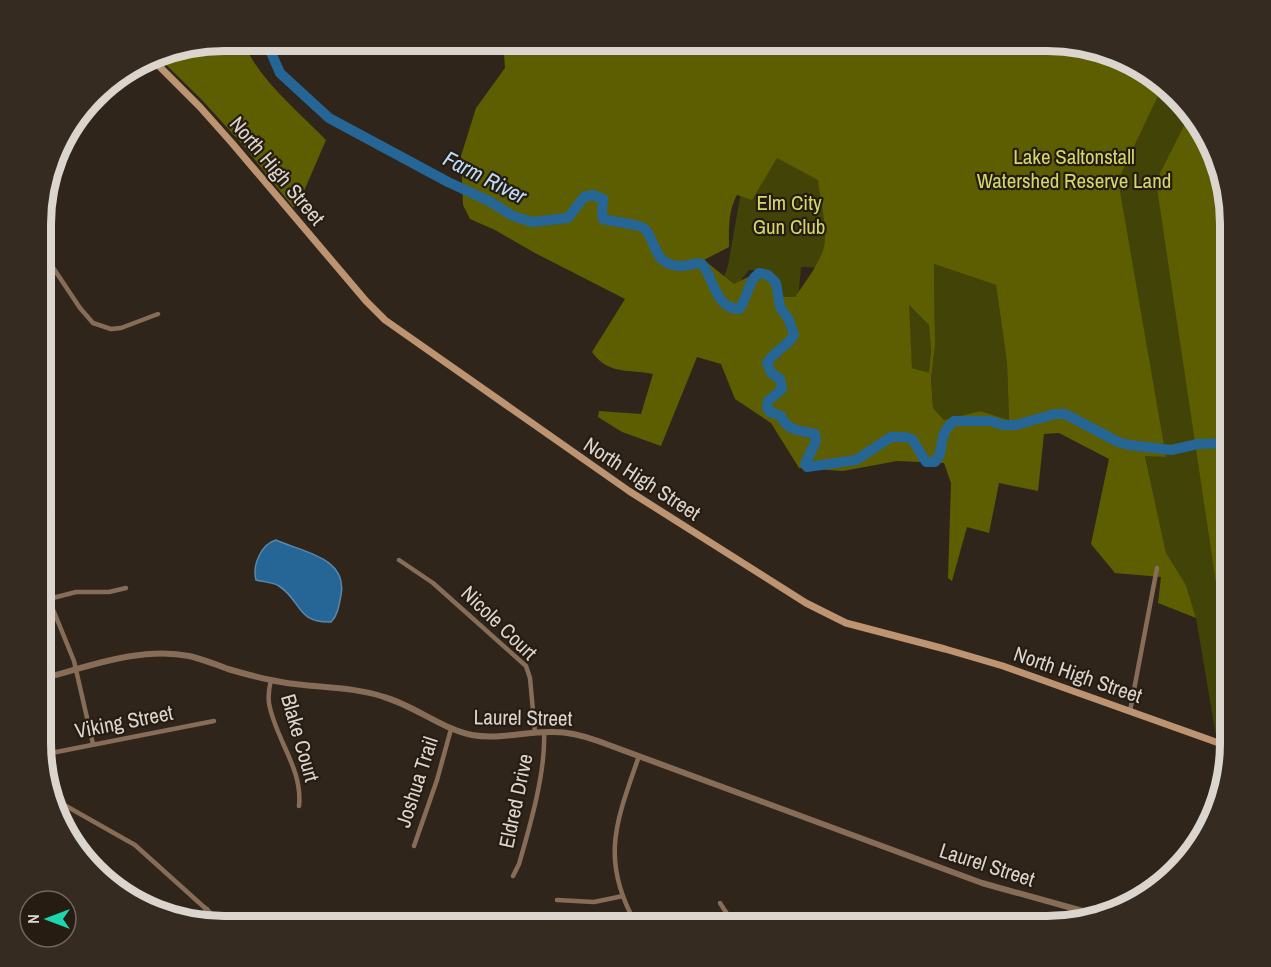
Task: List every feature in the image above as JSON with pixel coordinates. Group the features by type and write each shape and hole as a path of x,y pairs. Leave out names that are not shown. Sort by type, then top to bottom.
{"main road":[{"name":"North High Street","path":"157,64 200,107 366,301 386,320 628,491 836,620 970,656 1220,743"}],"street":[{"path":"51,264 80,308 93,322 111,328 122,328 158,314"},
{"name":"Nicole Court","path":"399,560 433,583 526,666 531,683 535,733"},
{"path":"1130,711 1157,568"},
{"path":"51,598 76,592 109,592 126,588"},
{"path":"51,604 76,670 93,744"},
{"name":"Laurel Street","path":"51,676 142,654 171,653 194,657 231,670 271,680 376,694 396,701 451,729 486,736 544,732 564,732 586,736 964,877 1006,891 1086,912"},
{"name":"Blake Court","path":"271,680 269,703 296,774 300,789 299,806"},
{"name":"Viking Street","path":"51,753 213,721"},
{"name":"Joshua Trail","path":"414,846 438,780 451,729"},
{"name":"Eldred Drive","path":"513,876 519,864 538,784 544,749 544,732"},
{"path":"632,916 622,896 615,847 616,828 621,807 639,756"},
{"path":"62,803 129,840 214,916"},
{"path":"557,900 594,902 622,896"},
{"path":"720,903 728,916"},
{"path":"202,915 207,909"}],"green space":[{"path":"247,51 268,81 326,140 298,205 293,207 243,145 163,62 201,52"},
{"path":"504,51 1058,51 1081,54 1113,64 1143,80 1159,93 1118,180 1166,457 1145,456 1166,553 1186,585 1196,618 1158,603 1161,577 1115,573 1091,544 1109,459 1059,433 1044,434 1038,491 999,483 989,533 967,527 952,581 948,578 951,483 944,463 897,461 843,471 799,468 771,423 735,399 721,364 697,357 661,446 622,432 598,417 599,411 641,414 653,374 612,368 592,352 625,299 470,219 463,205 461,156 476,108 505,68","holes":["777,158 818,180 825,231 824,247 819,260 795,297 783,297 776,279 760,269 734,284 704,260 729,247 729,226 737,195 752,200","934,264 996,285 1007,363 1009,420 980,411 944,420 933,408 931,379 935,346","909,305 929,325 931,351 929,373 912,368"]},
{"name":"Lake Saltonstall Watershed Reserve Land","path":"727,51 1058,51 1081,54 1113,64 1143,80 1169,102 1191,128 1211,168 1220,213 1220,247 1180,341 1220,611 1220,738 1216,736 1196,618 1186,585 1166,554 1145,455 1166,457 952,238 841,268 801,267 796,321 762,270 749,270 736,286 721,285 728,266 759,89"},
{"path":"1186,122 1202,147 1211,168 1220,213 1220,455 1218,455 1220,467 1220,611 1156,181"},
{"path":"934,264 996,285 1007,363 1009,420 980,411 944,420 933,408 931,379 935,346"},
{"path":"908,304 929,325 931,351 929,374 912,368"}],"water":[{"path":"276,540 321,558 337,572 341,582 341,595 337,613 331,622 311,619 279,586 256,580 255,568 259,556 266,546"}],"waterway":[{"name":"Farm River","path":"270,51 280,73 329,118 448,182 489,201 513,216 532,222 568,218 584,197 593,195 603,199 603,219 645,229 664,261 682,266 702,264 720,299 731,308 739,309 752,281 759,273 768,275 776,283 780,307 789,320 794,335 767,363 771,373 780,379 782,389 768,401 767,407 770,412 781,416 791,428 815,434 816,441 805,464 807,467 856,460 891,437 912,439 926,462 935,462 945,432 954,421 990,421 1003,425 1016,425 1055,414 1065,414 1118,442 1129,445 1171,450 1198,444 1220,443"}],"park label":[{"name":"Elm City Gun Club","path":"789,215"}]}
